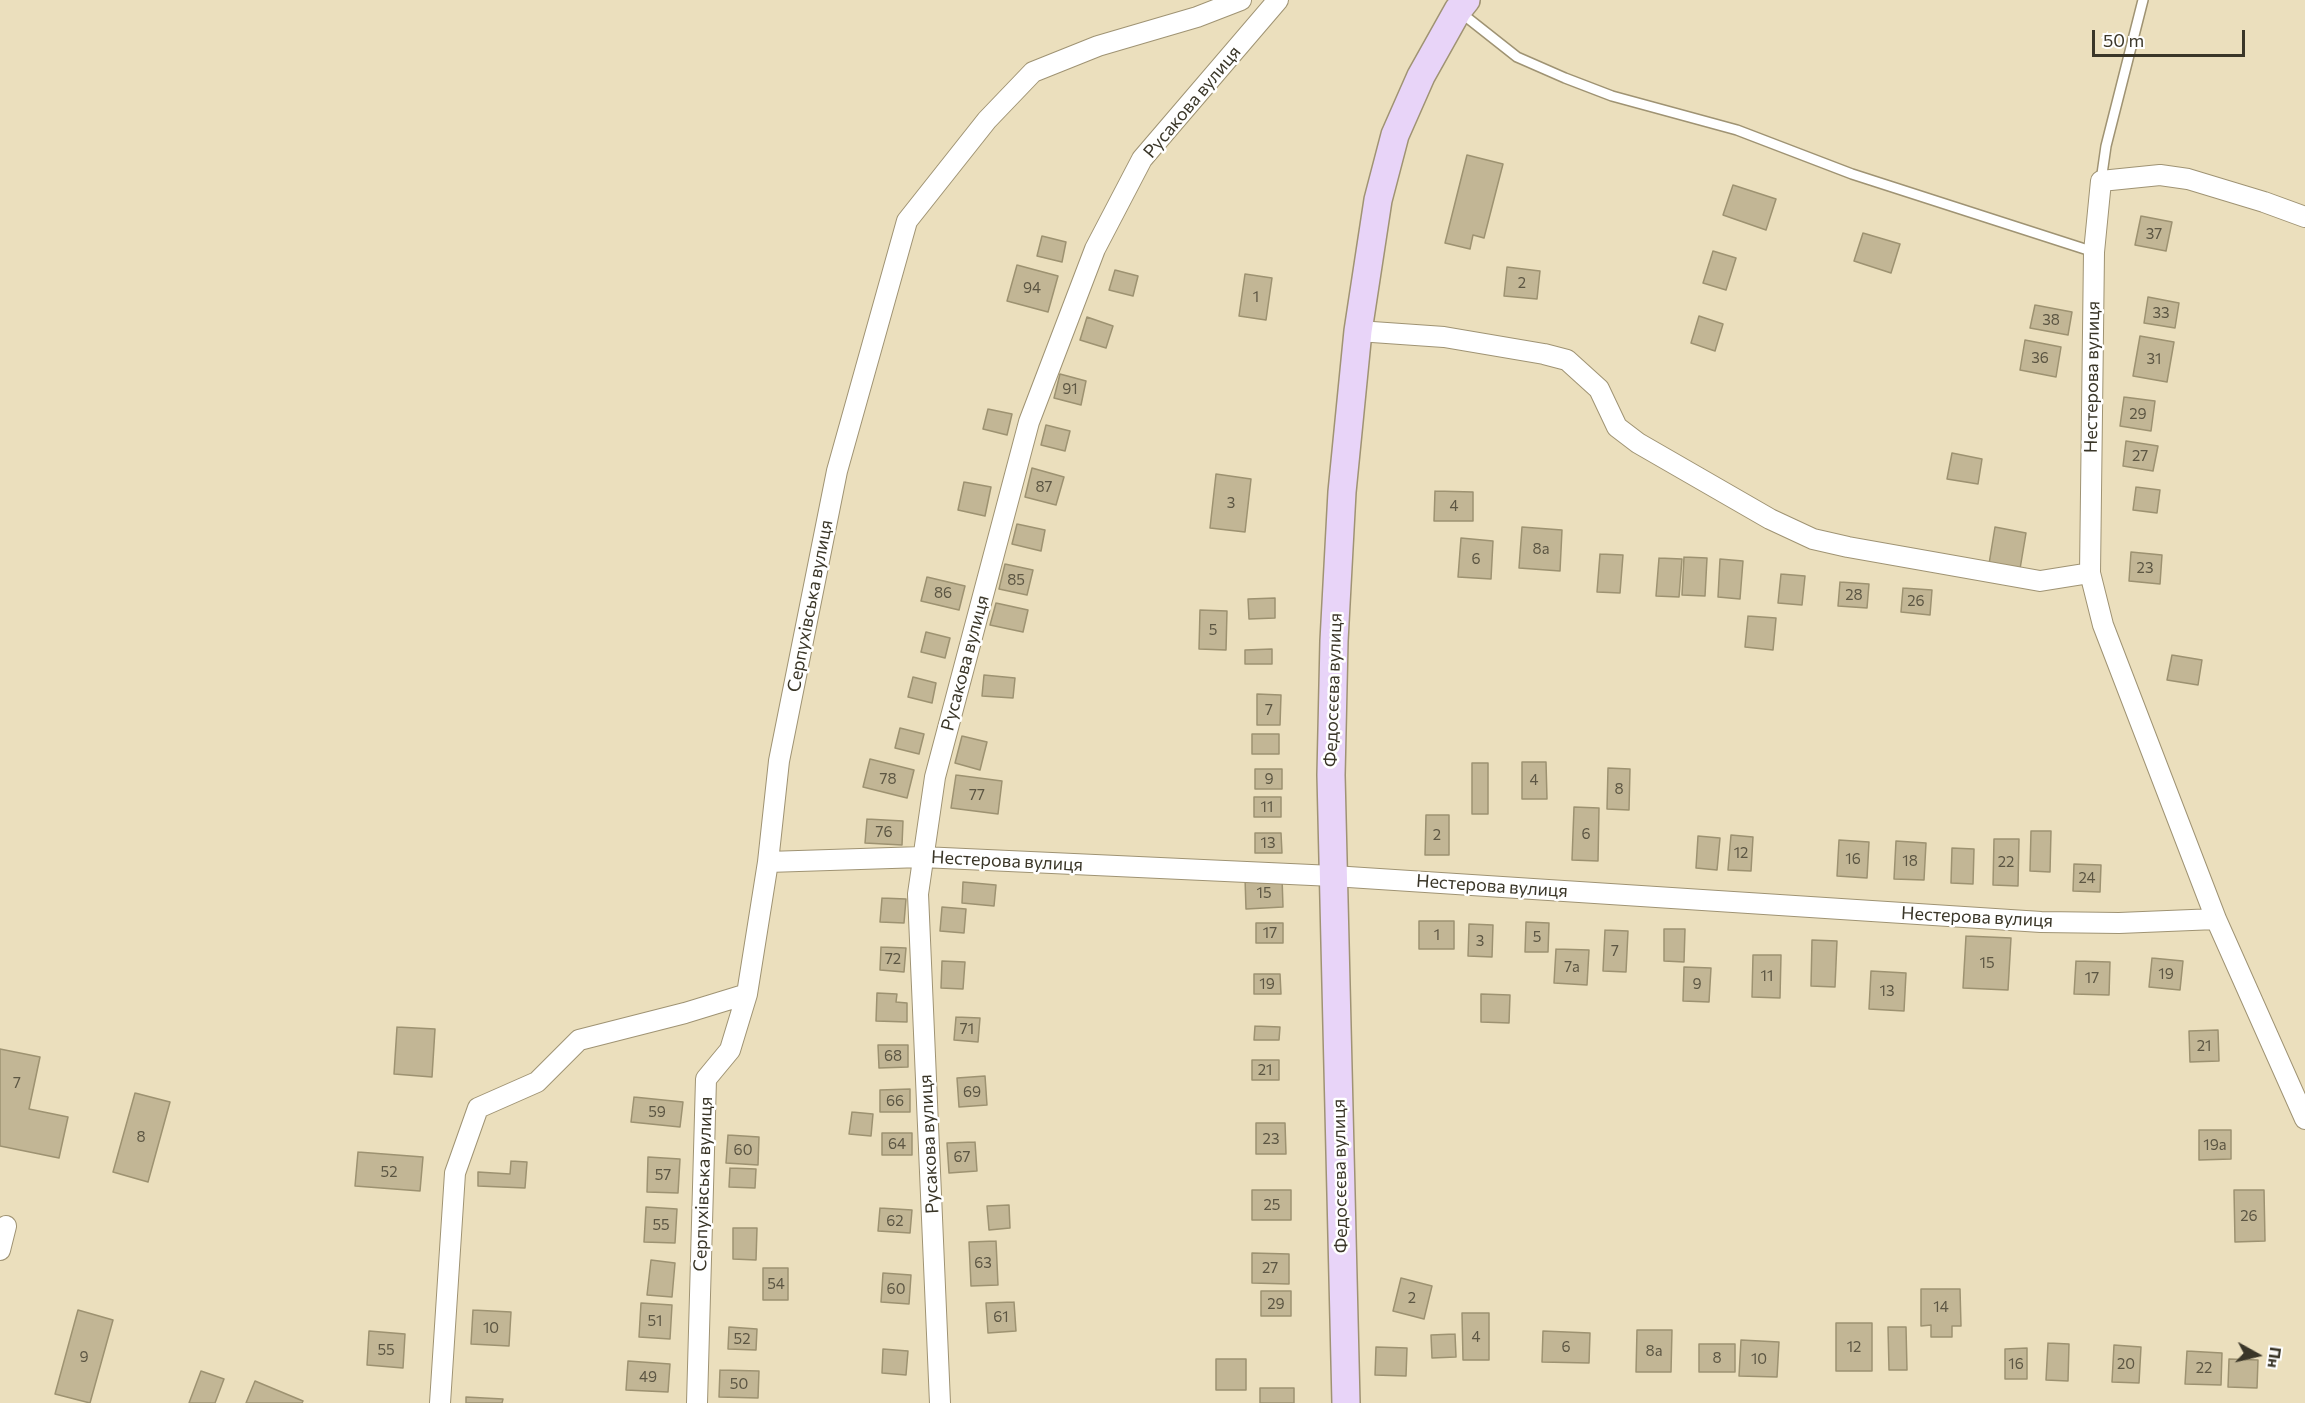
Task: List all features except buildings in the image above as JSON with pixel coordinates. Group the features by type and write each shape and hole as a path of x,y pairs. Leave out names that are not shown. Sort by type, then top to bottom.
{"main road":[{"name":"Федосєєва вулиця","path":"1346,1403 1331,775 1334,641 1342,492 1358,331 1378,200 1395,135 1421,76 1462,5"}],"street":[{"name":"Серпухівська вулиця","path":"697,1403 706,1079 730,1050 747,993 768,862 779,761 837,471 907,221 987,120 1033,72 1098,46 1197,17 1241,0"},
{"name":"Русакова вулиця","path":"940,1403 918,894 935,777 1029,422 1095,249 1142,159 1278,0"},
{"path":"2101,181 2160,175 2188,180 2264,202 2305,217"},
{"name":"Нестерова вулиця","path":"2101,181 2094,252 2090,573 2103,625 2216,919 2305,1119"},
{"path":"1358,331 1444,337 1567,360 1599,389 1617,427 1638,443 1770,519 1813,539 2040,581 2090,573"},
{"name":"Нестерова вулиця","path":"768,862 922,857 1333,876 2041,922 2120,923 2216,919"},
{"path":"440,1403 455,1173 478,1108 537,1082 579,1040 686,1013 747,993"},
{"path":"0,1250 6,1226"}],"lane":[{"path":"2101,181 2106,146 2143,0"},
{"path":"1462,5 1517,57 1565,78 1612,96 1737,130 1852,174 2094,252"}]}
